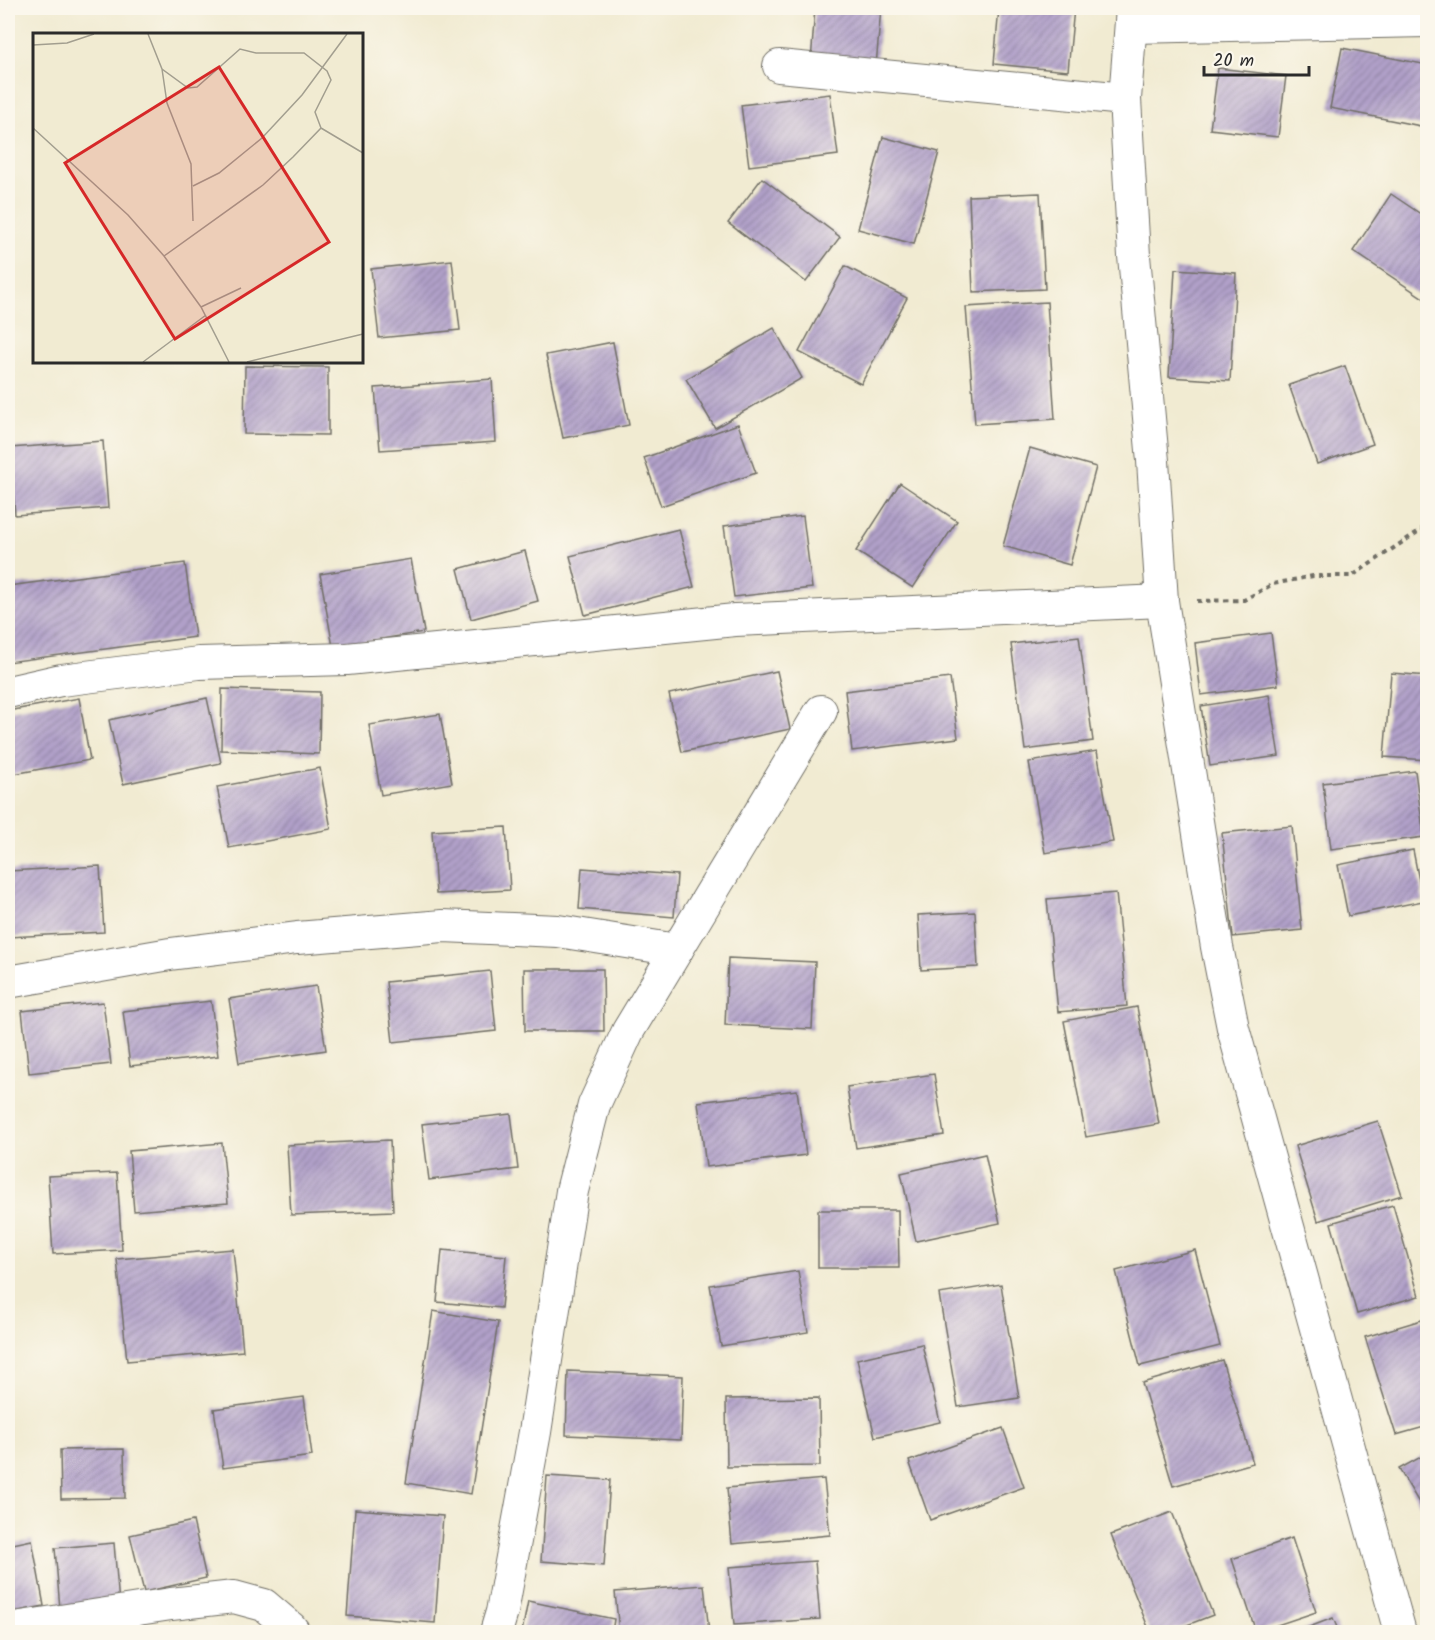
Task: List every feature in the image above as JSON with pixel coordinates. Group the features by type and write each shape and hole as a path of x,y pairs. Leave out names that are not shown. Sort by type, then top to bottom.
{"street":[{"path":"1400,1632 1233,1028 1217,948 1162,601 1153,460 1134,256 1125,99 1132,17 1428,21"},
{"path":"779,66 1125,99"},
{"path":"8,692 61,680 199,663 347,659 735,620 1162,601"},
{"path":"496,1632 502,1612 535,1432 572,1191 594,1105 628,1031 821,711"},
{"path":"8,982 181,952 297,938 443,926 558,931 676,950"},
{"path":"8,1629 171,1604 234,1597 264,1605 294,1632"}],"path":[{"path":"1162,601 1244,600 1273,584 1313,576 1352,576 1428,525"}],"building":[{"path":"815,8 881,8 876,66 811,62"},
{"path":"999,8 1074,8 1068,71 994,64"},
{"path":"1342,48 1428,65 1428,94 1421,126 1330,108"},
{"path":"1218,68 1286,76 1278,137 1210,129"},
{"path":"830,94 838,155 749,166 741,105"},
{"path":"883,137 939,152 914,244 858,229"},
{"path":"762,178 840,237 806,282 728,223"},
{"path":"1040,193 1045,289 973,292 969,196"},
{"path":"1391,194 1428,219 1428,301 1353,251"},
{"path":"452,260 460,330 379,338 371,269"},
{"path":"845,266 907,298 861,384 799,352"},
{"path":"1175,269 1236,273 1230,381 1169,377"},
{"path":"1047,302 1055,419 975,424 966,307"},
{"path":"774,328 802,378 715,428 686,379"},
{"path":"613,342 629,425 563,438 546,355"},
{"path":"245,366 328,367 328,435 244,434"},
{"path":"1345,366 1373,444 1317,464 1289,385"},
{"path":"492,379 496,442 380,450 375,388"},
{"path":"738,424 756,473 661,506 644,458"},
{"path":"103,441 108,508 15,515 10,448"},
{"path":"1030,448 1096,467 1070,565 1003,546"},
{"path":"900,483 957,521 913,588 856,551"},
{"path":"803,516 812,588 734,597 724,526"},
{"path":"679,529 694,587 585,615 570,556"},
{"path":"525,551 538,601 471,619 458,569"},
{"path":"411,559 424,632 333,647 320,574"},
{"path":"185,563 195,637 8,662 8,586"},
{"path":"1271,633 1278,685 1201,695 1195,643"},
{"path":"1079,636 1093,741 1025,750 1011,644"},
{"path":"777,671 790,729 682,752 669,694"},
{"path":"1391,673 1428,676 1428,760 1384,757"},
{"path":"950,678 958,738 852,751 845,691"},
{"path":"222,689 320,692 319,754 221,750"},
{"path":"1269,695 1279,756 1210,766 1201,706"},
{"path":"79,698 90,760 8,775 8,711"},
{"path":"207,698 221,763 123,784 109,720"},
{"path":"440,714 452,783 381,795 369,725"},
{"path":"1097,751 1113,842 1045,853 1029,762"},
{"path":"320,768 331,829 229,848 217,787"},
{"path":"1415,771 1424,837 1331,849 1323,783"},
{"path":"1292,826 1302,930 1233,937 1222,833"},
{"path":"506,827 510,890 436,894 432,831"},
{"path":"1413,850 1423,901 1348,916 1338,865"},
{"path":"100,866 104,932 8,937 8,871"},
{"path":"582,868 677,875 674,917 579,909"},
{"path":"1116,893 1127,1006 1058,1012 1047,899"},
{"path":"975,912 978,967 921,970 918,915"},
{"path":"728,958 815,962 812,1029 725,1025"},
{"path":"524,969 603,969 604,1031 525,1031"},
{"path":"490,971 496,1031 393,1042 386,982"},
{"path":"316,986 326,1050 239,1063 229,999"},
{"path":"211,1001 218,1056 130,1066 123,1011"},
{"path":"103,1002 111,1064 29,1073 22,1011"},
{"path":"1137,1007 1159,1124 1086,1137 1064,1021"},
{"path":"934,1074 944,1135 856,1148 847,1087"},
{"path":"797,1090 806,1155 706,1167 698,1102"},
{"path":"511,1114 518,1169 429,1180 422,1124"},
{"path":"1378,1121 1402,1195 1318,1221 1295,1146"},
{"path":"390,1140 393,1211 291,1215 287,1145"},
{"path":"222,1143 228,1203 134,1211 129,1151"},
{"path":"985,1154 1000,1223 916,1241 901,1173"},
{"path":"117,1173 122,1250 53,1254 48,1176"},
{"path":"1393,1205 1419,1296 1357,1314 1331,1223"},
{"path":"818,1210 898,1210 899,1268 818,1268"},
{"path":"233,1249 243,1351 127,1361 117,1259"},
{"path":"442,1250 506,1256 501,1308 437,1302"},
{"path":"1195,1250 1220,1346 1140,1366 1116,1271"},
{"path":"798,1271 808,1332 721,1346 710,1285"},
{"path":"1001,1284 1019,1398 958,1407 939,1294"},
{"path":"433,1311 498,1322 471,1494 406,1483"},
{"path":"1428,1318 1428,1426 1396,1435 1365,1337"},
{"path":"922,1344 940,1422 875,1437 857,1359"},
{"path":"1222,1360 1253,1463 1173,1486 1142,1383"},
{"path":"568,1371 683,1376 681,1440 566,1435"},
{"path":"304,1397 312,1456 223,1468 214,1409"},
{"path":"819,1398 820,1466 727,1467 726,1399"},
{"path":"1003,1428 1024,1487 930,1520 909,1461"},
{"path":"124,1449 125,1498 61,1499 60,1450"},
{"path":"1428,1453 1428,1518 1399,1469"},
{"path":"547,1476 610,1480 604,1566 541,1561"},
{"path":"824,1479 830,1535 732,1544 727,1488"},
{"path":"355,1509 443,1516 435,1623 347,1616"},
{"path":"1172,1512 1213,1615 1169,1632 1150,1632 1111,1535"},
{"path":"193,1521 206,1578 144,1592 130,1535"},
{"path":"1292,1538 1316,1612 1256,1632 1232,1559"},
{"path":"32,1540 44,1606 8,1613 8,1545"},
{"path":"114,1543 119,1604 60,1609 55,1548"},
{"path":"815,1561 820,1619 734,1625 729,1567"},
{"path":"704,1585 709,1632 619,1632 615,1592"},
{"path":"528,1601 614,1619 612,1632 522,1632"},
{"path":"1333,1618 1339,1632 1296,1632"}]}
